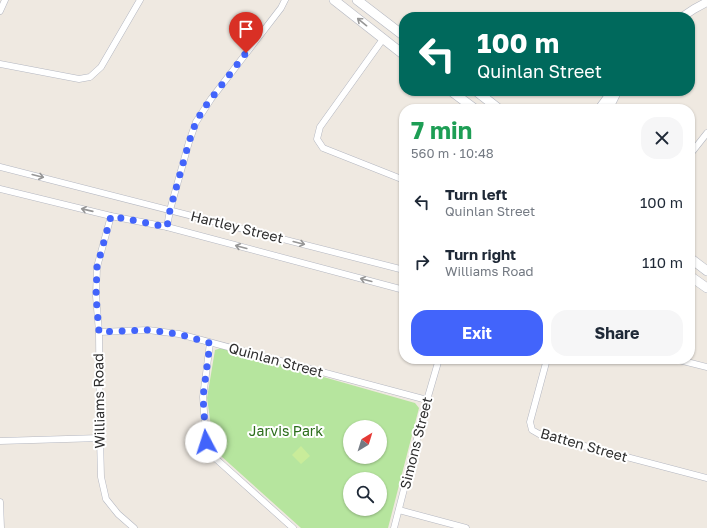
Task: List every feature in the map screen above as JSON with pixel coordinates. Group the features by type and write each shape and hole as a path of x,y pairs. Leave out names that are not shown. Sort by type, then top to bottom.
{"main road":[{"path":"334,0 399,51"},
{"path":"357,0 399,32"},
{"path":"458,96 469,104"},
{"path":"482,96 493,104"},
{"path":"695,262 707,271"},
{"path":"695,280 707,288"}],"street":[{"path":"0,11 5,0"},
{"path":"0,64 79,79 90,77 101,67 140,0"},
{"path":"167,227 170,210 192,133 198,118 281,8 285,0"},
{"path":"690,12 707,2"},
{"path":"383,39 320,127 317,139 323,148 399,178"},
{"path":"603,104 610,96"},
{"path":"695,148 707,133"},
{"name":"Hartley Street","path":"0,167 399,269"},
{"name":"Hartley Street","path":"0,189 111,216 167,227 399,289"},
{"name":"Williams Road","path":"111,216 97,267 96,296 99,332 101,478 106,499 118,514 134,528"},
{"name":"Quinlan Street","path":"99,332 148,330 179,334 427,400"},
{"path":"210,343 203,397 206,442 215,458 292,528"},
{"name":"Simons Street","path":"394,528 438,364"},
{"name":"Batten Street","path":"546,364 530,422 532,430 539,434 707,478"},
{"path":"695,364 707,367"},
{"path":"0,441 100,438"},
{"path":"0,502 1,528"},
{"path":"399,510 466,528"}],"green space":[{"name":"Jarvis Park","path":"221,348 415,403 419,408 388,528 301,528 221,456 213,440 207,398 215,350"},
{"path":"301,446 310,456 301,464 292,455"}],"route":[{"path":"206,442 203,397 210,343 179,334 148,330 99,332 96,296 97,267 111,216 167,227 170,210 196,122 204,108 246,53"}]}
